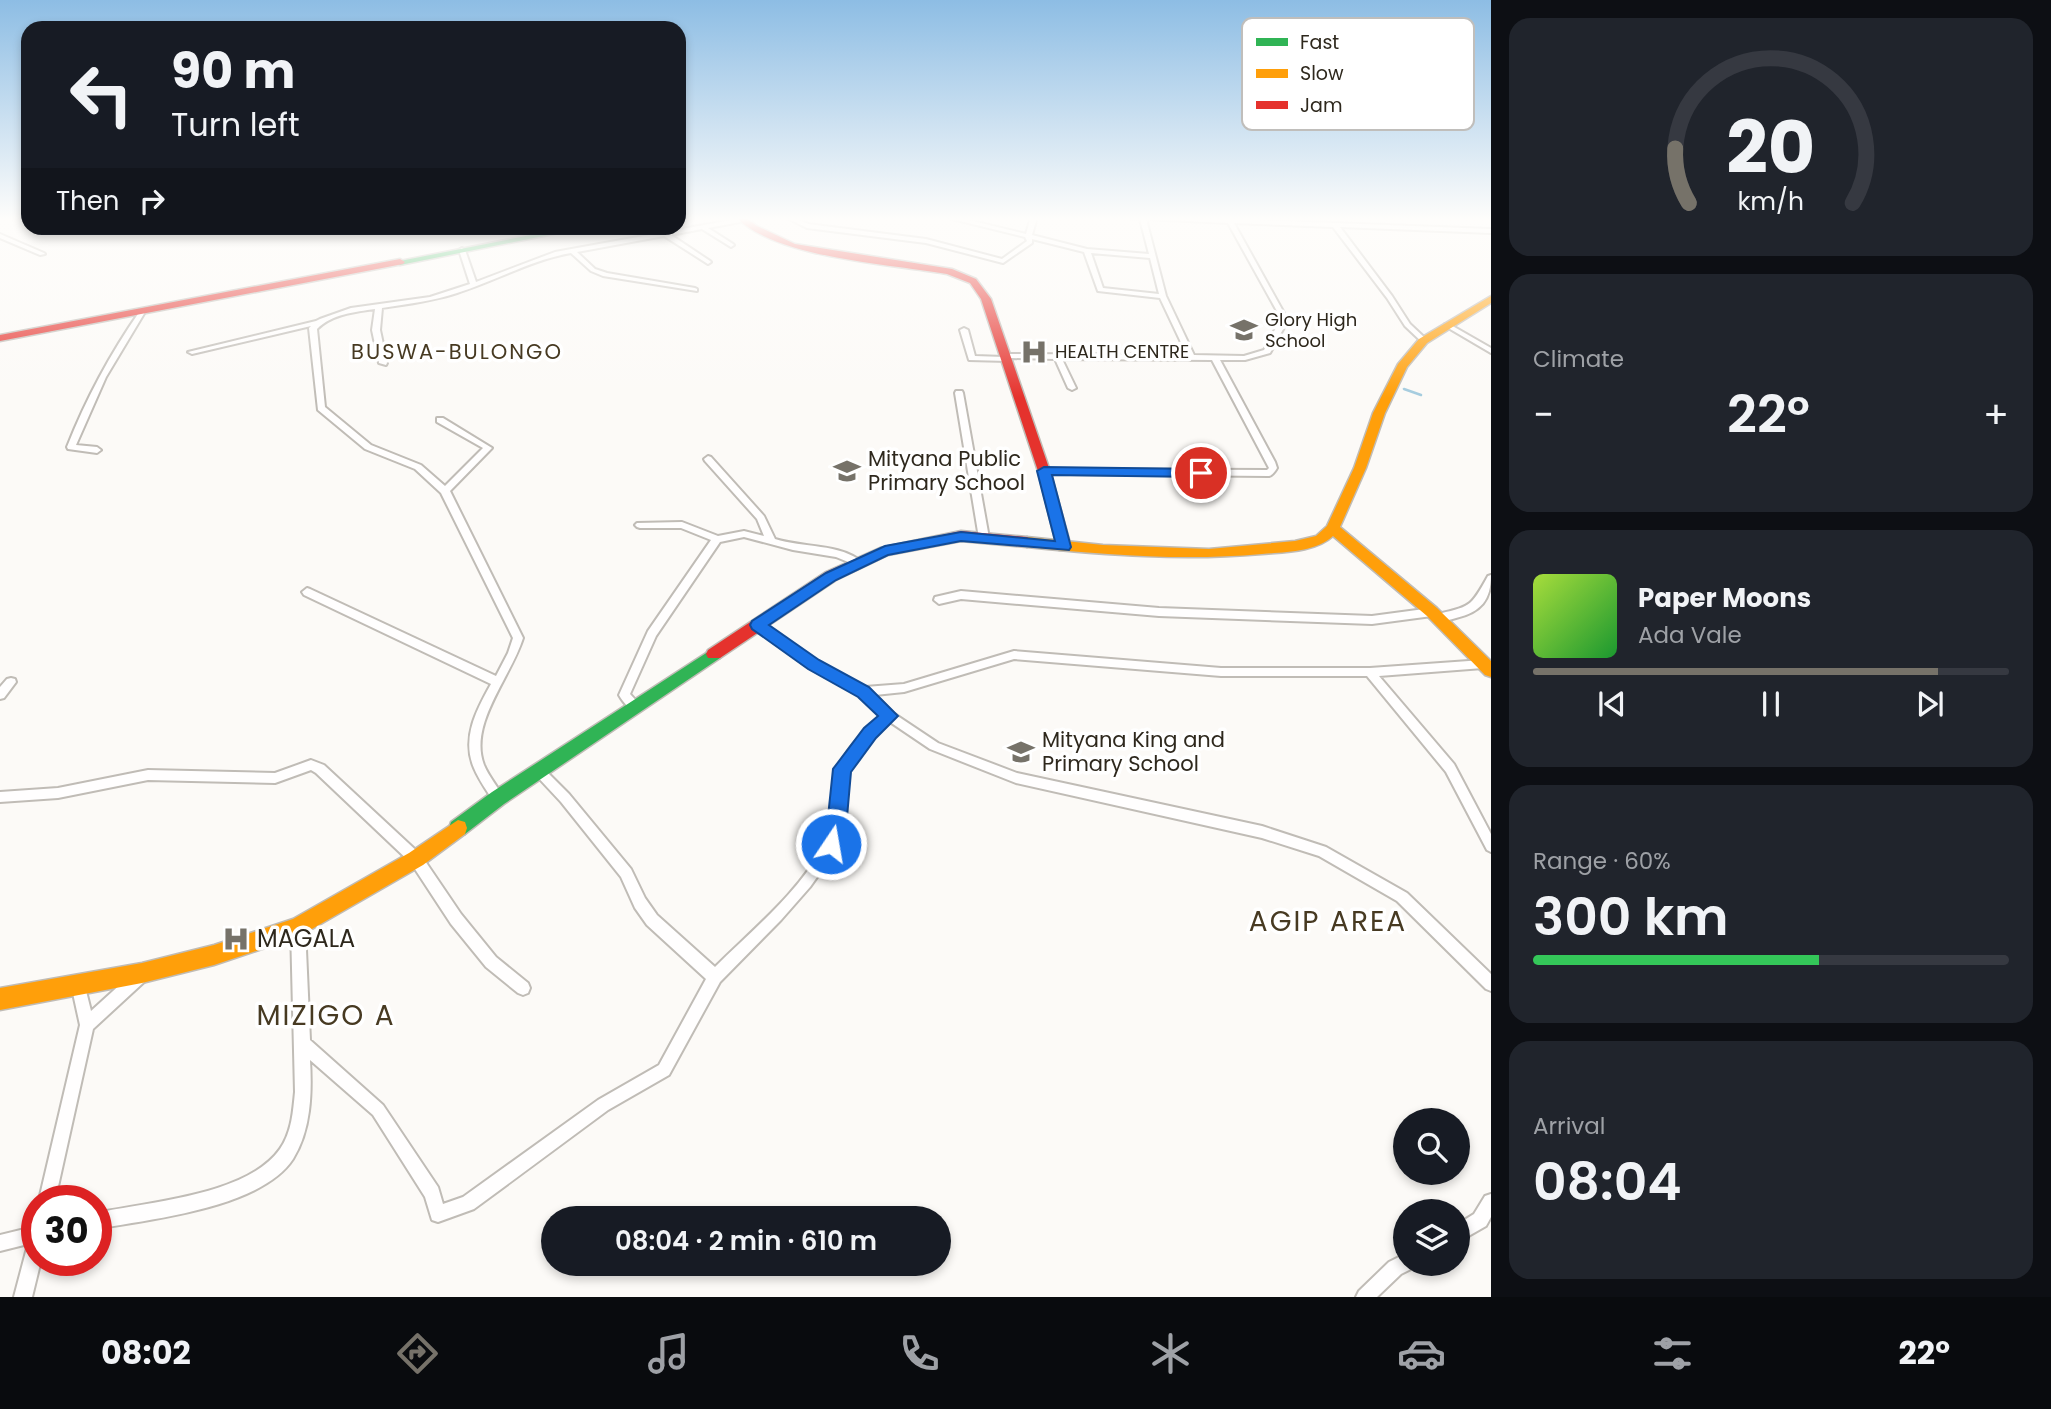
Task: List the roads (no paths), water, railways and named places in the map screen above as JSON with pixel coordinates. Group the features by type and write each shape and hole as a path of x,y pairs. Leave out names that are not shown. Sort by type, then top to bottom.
{"main road":[{"path":"0,338 320,278"},
{"path":"965,278 973,281 986,299 1044,471 1064,547"},
{"path":"0,999 142,974 214,955 298,927 354,898 416,859 498,798 831,576 885,551 940,538 984,538 1064,547 1209,554 1256,551 1321,540 1333,528 1360,468 1379,413 1402,366 1423,341 1491,299"},
{"path":"1333,528 1435,615 1487,667"}],"street":[{"path":"471,278 474,285"},
{"path":"192,352 315,323 351,310 432,299 494,278"},
{"path":"620,278 695,290"},
{"path":"1096,278 1100,290 1163,296"},
{"path":"1157,278 1163,296 1192,358"},
{"path":"964,330 972,358 1256,356 1267,351 1283,323 1281,313 1261,278"},
{"path":"1375,278 1407,325 1423,341"},
{"path":"379,306 376,330 383,363"},
{"path":"97,450 71,447 86,405 142,312"},
{"path":"315,323 313,328 321,408 368,447 418,467 445,491 518,638 515,652 481,714 475,734 477,761 498,798"},
{"path":"1447,325 1491,351"},
{"path":"1057,356 1072,388"},
{"path":"1044,471 1269,473 1273,468 1271,462 1216,358"},
{"path":"959,393 984,538"},
{"path":"440,420 488,448 445,491"},
{"path":"708,459 761,518 771,541"},
{"path":"640,525 682,525 717,539 744,534 782,546 842,553 858,562"},
{"path":"636,707 624,695 652,634 717,539"},
{"path":"939,600 961,595 1159,612 1372,621 1476,608 1491,578"},
{"path":"307,592 498,682"},
{"path":"758,625 813,665 863,692 889,716 934,746 1016,778 1249,829 1322,851 1402,897 1491,984"},
{"path":"863,692 904,688 1014,655 1221,672 1370,672 1487,667"},
{"path":"1370,672 1450,768 1491,846"},
{"path":"0,695 11,681"},
{"path":"302,1043 378,1110 432,1193 438,1214 468,1203 603,1105 664,1070 715,976 794,894 821,860 831,844 842,769 870,733 889,716"},
{"path":"0,797 58,793 148,775 275,778 311,765 320,769 416,859 456,919 491,962 523,988"},
{"path":"539,772 565,798 625,873 652,920 715,976"},
{"path":"112,1218 214,1196 257,1181 284,1158 296,1134 304,1097 298,927"},
{"path":"87,1026 142,974"},
{"path":"50,1185 87,1026 78,984"},
{"path":"1470,1226 1480,1220 1491,1202"},
{"path":"0,1242 21,1237"},
{"path":"1364,1297 1393,1270"},
{"path":"23,1297 29,1276"}],"waterway":[{"path":"1404,389 1421,395"}],"place":[{"name":"Glory High School","path":"1244,330"},
{"name":"HEALTH CENTRE","path":"1034,352"},
{"name":"Mityana Public Primary School","path":"847,471"},
{"name":"Mityana King and Primary School","path":"1021,752"},
{"name":"MAGALA","path":"236,939"}],"district":[{"name":"BUSWA-BULONGO","path":"457,352"},
{"name":"AGIP AREA","path":"1328,921"},
{"name":"MIZIGO A","path":"326,1015"}]}
